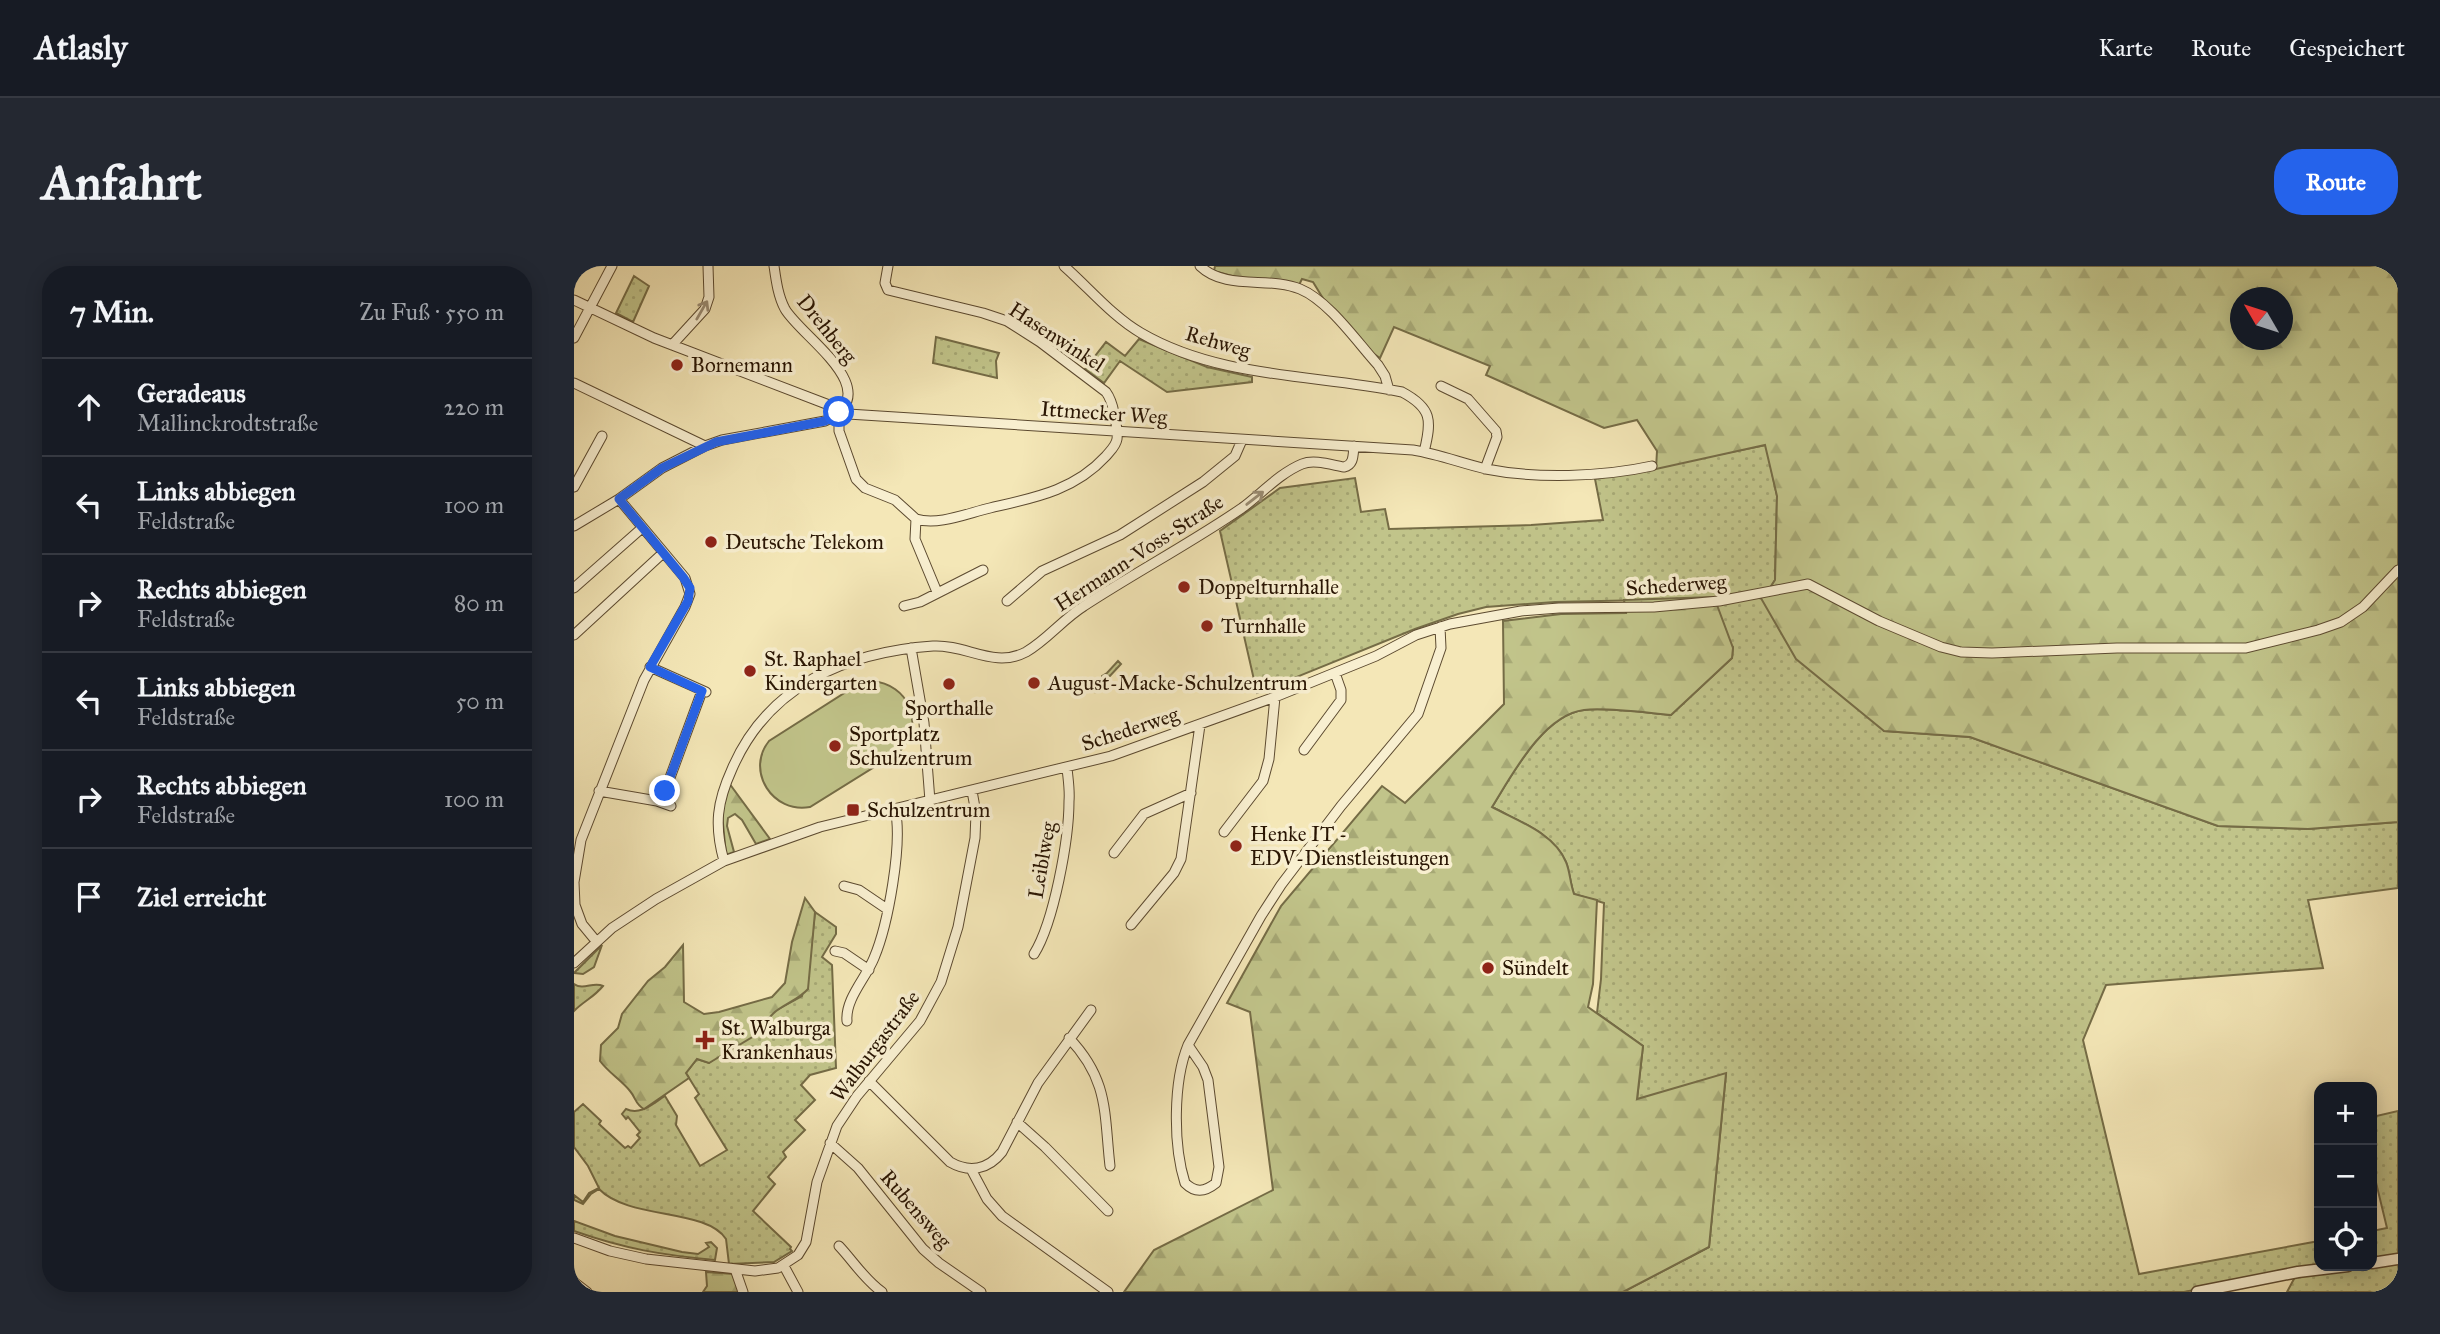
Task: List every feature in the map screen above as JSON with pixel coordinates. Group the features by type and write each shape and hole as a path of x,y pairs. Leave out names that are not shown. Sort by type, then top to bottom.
{"street":[{"path":"574,338 612,266"},
{"path":"672,345 705,309 709,297 708,266"},
{"name":"Drehberg","path":"774,266 785,309 843,375 847,392 839,412 838,428 856,479 865,488 895,500 916,519"},
{"name":"Hasenwinkel","path":"888,266 886,286 891,291 998,317 1040,342 1107,392 1112,403 1117,432"},
{"name":"Rehweg","path":"1064,266 1134,329 1191,355 1234,368 1389,390 1411,397 1424,409 1430,427 1424,452"},
{"path":"1200,266 1213,275 1224,278 1281,284 1309,293 1334,315 1378,365 1389,390"},
{"name":"Ittmecker Weg","path":"574,300 672,345 852,415 1354,446 1424,452 1485,468 1554,474 1630,470 1652,466"},
{"path":"574,383 705,446"},
{"path":"1441,386 1468,399 1496,430 1497,437 1485,468"},
{"path":"574,526 619,499 662,468 705,446 722,439 825,421 839,412"},
{"path":"937,592 915,539 916,519 926,521 950,517 1064,488 1086,475 1102,461 1116,442 1117,432"},
{"path":"574,487 602,436"},
{"path":"1007,601 1042,572 1120,536 1203,482 1236,456 1242,440"},
{"name":"Hermann-Voss-Straße","path":"724,861 716,831 721,798 742,748 763,717 784,698 826,672 862,658 911,648 947,646 989,658 1015,657 1032,648 1082,607 1241,509 1297,466 1309,462 1344,467 1349,465 1352,462 1354,446"},
{"path":"596,941 582,924 577,912 574,882 581,840 650,667 690,594 686,581 619,499"},
{"path":"574,588 642,528"},
{"path":"574,635 663,553"},
{"path":"904,606 920,602 983,570"},
{"name":"Schederweg","path":"574,963 596,941 656,899 724,861 793,835 1111,755 1275,697 1335,673 1416,635 1479,617 1559,608 1654,607 1719,601 1770,593 1803,584 1816,586 1865,614 1914,636 1961,652 2233,648 2262,645 2341,622 2363,607 2398,570"},
{"path":"1188,1045 1208,1080 1219,1167 1216,1183 1202,1191 1185,1183 1179,1145 1177,1095 1181,1062 1188,1045 1261,916 1281,886 1341,806 1418,714 1441,649 1440,627"},
{"path":"911,648 921,702 930,801"},
{"path":"599,791 666,804 705,692 650,667"},
{"path":"1304,750 1341,700 1341,690 1335,673"},
{"path":"1224,832 1239,818 1266,774 1275,697"},
{"path":"1131,925 1179,863 1186,832 1200,725"},
{"name":"Leiblweg","path":"1034,954 1055,896 1069,806 1067,768"},
{"name":"Walburgastraße","path":"784,1266 798,1255 806,1242 817,1182 830,1143 844,1113 920,1021 941,982 958,927 975,838 976,813 972,791"},
{"path":"1114,852 1144,814 1191,793"},
{"path":"847,1021 848,1007 869,971 879,946 898,843 895,809"},
{"path":"845,886 859,890 887,909"},
{"path":"835,951 846,955 869,971"},
{"path":"869,1081 945,1159 971,1170 984,1167 996,1160 1004,1149 1038,1083 1091,1010"},
{"path":"1069,1038 1087,1059 1099,1083 1103,1096 1110,1166"},
{"path":"1017,1122 1108,1211"},
{"name":"Rubensweg","path":"830,1143 858,1168 923,1249 981,1292"},
{"path":"971,1170 987,1199 1002,1216 1108,1292"},
{"path":"574,1238 636,1257 767,1271 784,1266 798,1292"},
{"path":"839,1247 854,1262 861,1275 882,1292"},
{"path":"2377,1262 2398,1259"},
{"path":"735,1269 743,1292"},
{"path":"2197,1292 2314,1270"},
{"path":"574,1282 587,1292"}],"green space":[{"path":"1215,266 2398,266 2398,822 2308,829 2218,826 1970,737 1884,731 1796,659 1758,593 1768,591 1775,580 1777,496 1765,445 1656,469 1657,451 1637,420 1604,428 1486,375 1490,366 1394,327 1380,358 1360,343 1342,324 1313,282 1302,279 1299,285 1243,279 1214,271"},
{"path":"634,276 649,286 633,322 616,313"},
{"path":"936,337 999,353 996,361 997,378 933,363"},
{"path":"1139,339 1207,367 1252,377 1252,382 1167,392 1120,361 1104,383 1085,369 1106,342 1125,356"},
{"path":"1766,445 1777,496 1775,580 1768,591 1884,731 1970,737 2218,826 2308,829 2398,822 2398,888 2308,900 2323,968 2106,985 2083,1040 2139,1274 2314,1242 2314,1266 2184,1292 1623,1292 1709,1247 1726,1074 1637,1100 1643,1046 1597,1013 1604,903 1574,894 1566,862 1553,843 1534,829 1492,807 1530,748 1555,723 1569,714 1593,709 1671,715 1732,658 1733,647 1692,599 1555,602 1486,607 1415,629 1257,693 1220,531 1280,488 1355,478 1361,512 1385,509 1389,529 1603,520 1595,479"},
{"path":"1714,597 1733,648 1732,658 1671,715 1593,709 1569,714 1542,734 1530,748 1492,807 1534,829 1553,843 1566,862 1574,894 1597,900 1593,984 1588,1007 1643,1046 1637,1099 1726,1073 1709,1247 1623,1292 1124,1292 1154,1250 1273,1190 1250,1012 1227,1003 1281,906 1382,786 1405,803 1504,704 1503,621 1561,614 1626,613 1624,600"},
{"path":"1118,661 1121,664 1095,692 1090,687 1102,679"},
{"name":"Sportplatz Schulzentrum","path":"872,681 895,689 904,697 909,707 912,729 900,751 810,807 785,804 774,797 762,777 760,765 762,753 769,741 857,685"},
{"path":"729,783 770,839 756,844 742,820 735,814 728,818 727,826 734,852 726,855 722,813"},
{"path":"805,898 815,912 808,989 776,1011 766,1022 764,1030 709,1063 697,1059 686,1073 689,1078 644,1109 641,1107 626,1087 600,1061 601,1045 618,1028 622,1014 648,981 665,967 683,945 684,1002 704,1014 772,997 785,983 792,942"},
{"path":"815,912 836,927 836,934 822,957 832,965 836,1068 810,1075 801,1085 815,1100 795,1120 805,1130 783,1152 786,1157 768,1177 775,1184 753,1211 792,1251 774,1262 729,1264 726,1239 716,1229 702,1222 629,1206 612,1199 599,1189 583,1204 574,1200 574,1195 583,1202 589,1193 599,1188 574,1147 574,1112 583,1104 601,1121 599,1124 625,1148 631,1148 640,1138 637,1135 640,1132 628,1117 626,1119 622,1114 626,1109 642,1110 665,1096 677,1116 676,1125 700,1166 727,1150 695,1098 699,1094 686,1073 697,1059 709,1063 766,1021 775,1011 802,996 809,967"},
{"path":"602,945 594,967 583,974 574,973"},
{"path":"574,984 581,987 603,986 574,1011"},
{"path":"2398,1111 2398,1254 2377,1257 2377,1230 2387,1228 2377,1187 2377,1116"},
{"path":"574,1221 615,1236 682,1252 698,1254 709,1247 706,1243 711,1242 717,1248 715,1260 627,1247 574,1231"},
{"path":"2398,1264 2398,1292 2287,1292 2295,1277 2343,1271 2377,1271 2377,1267"},
{"path":"706,1272 734,1274 740,1292 703,1292 707,1286"}],"place":[{"name":"Bornemann","path":"677,365"},
{"name":"Deutsche Telekom","path":"711,542"},
{"name":"Doppelturnhalle","path":"1184,587"},
{"name":"Turnhalle","path":"1207,626"},
{"name":"St. Raphael Kindergarten","path":"750,671"},
{"name":"August-Macke-Schulzentrum","path":"1034,683"},
{"name":"Sporthalle","path":"949,684"},
{"name":"Sportplatz Schulzentrum","path":"835,746"},
{"name":"Schulzentrum","path":"853,810"},
{"name":"Henke IT - EDV-Dienstleistungen","path":"1236,846"},
{"name":"Sündelt","path":"1488,968"},
{"name":"St. Walburga Krankenhaus","path":"705,1040"}],"route":[{"path":"665,791 702,691 650,667 688,601 690,588 619,499 662,468 722,439 825,421 839,412"}]}
